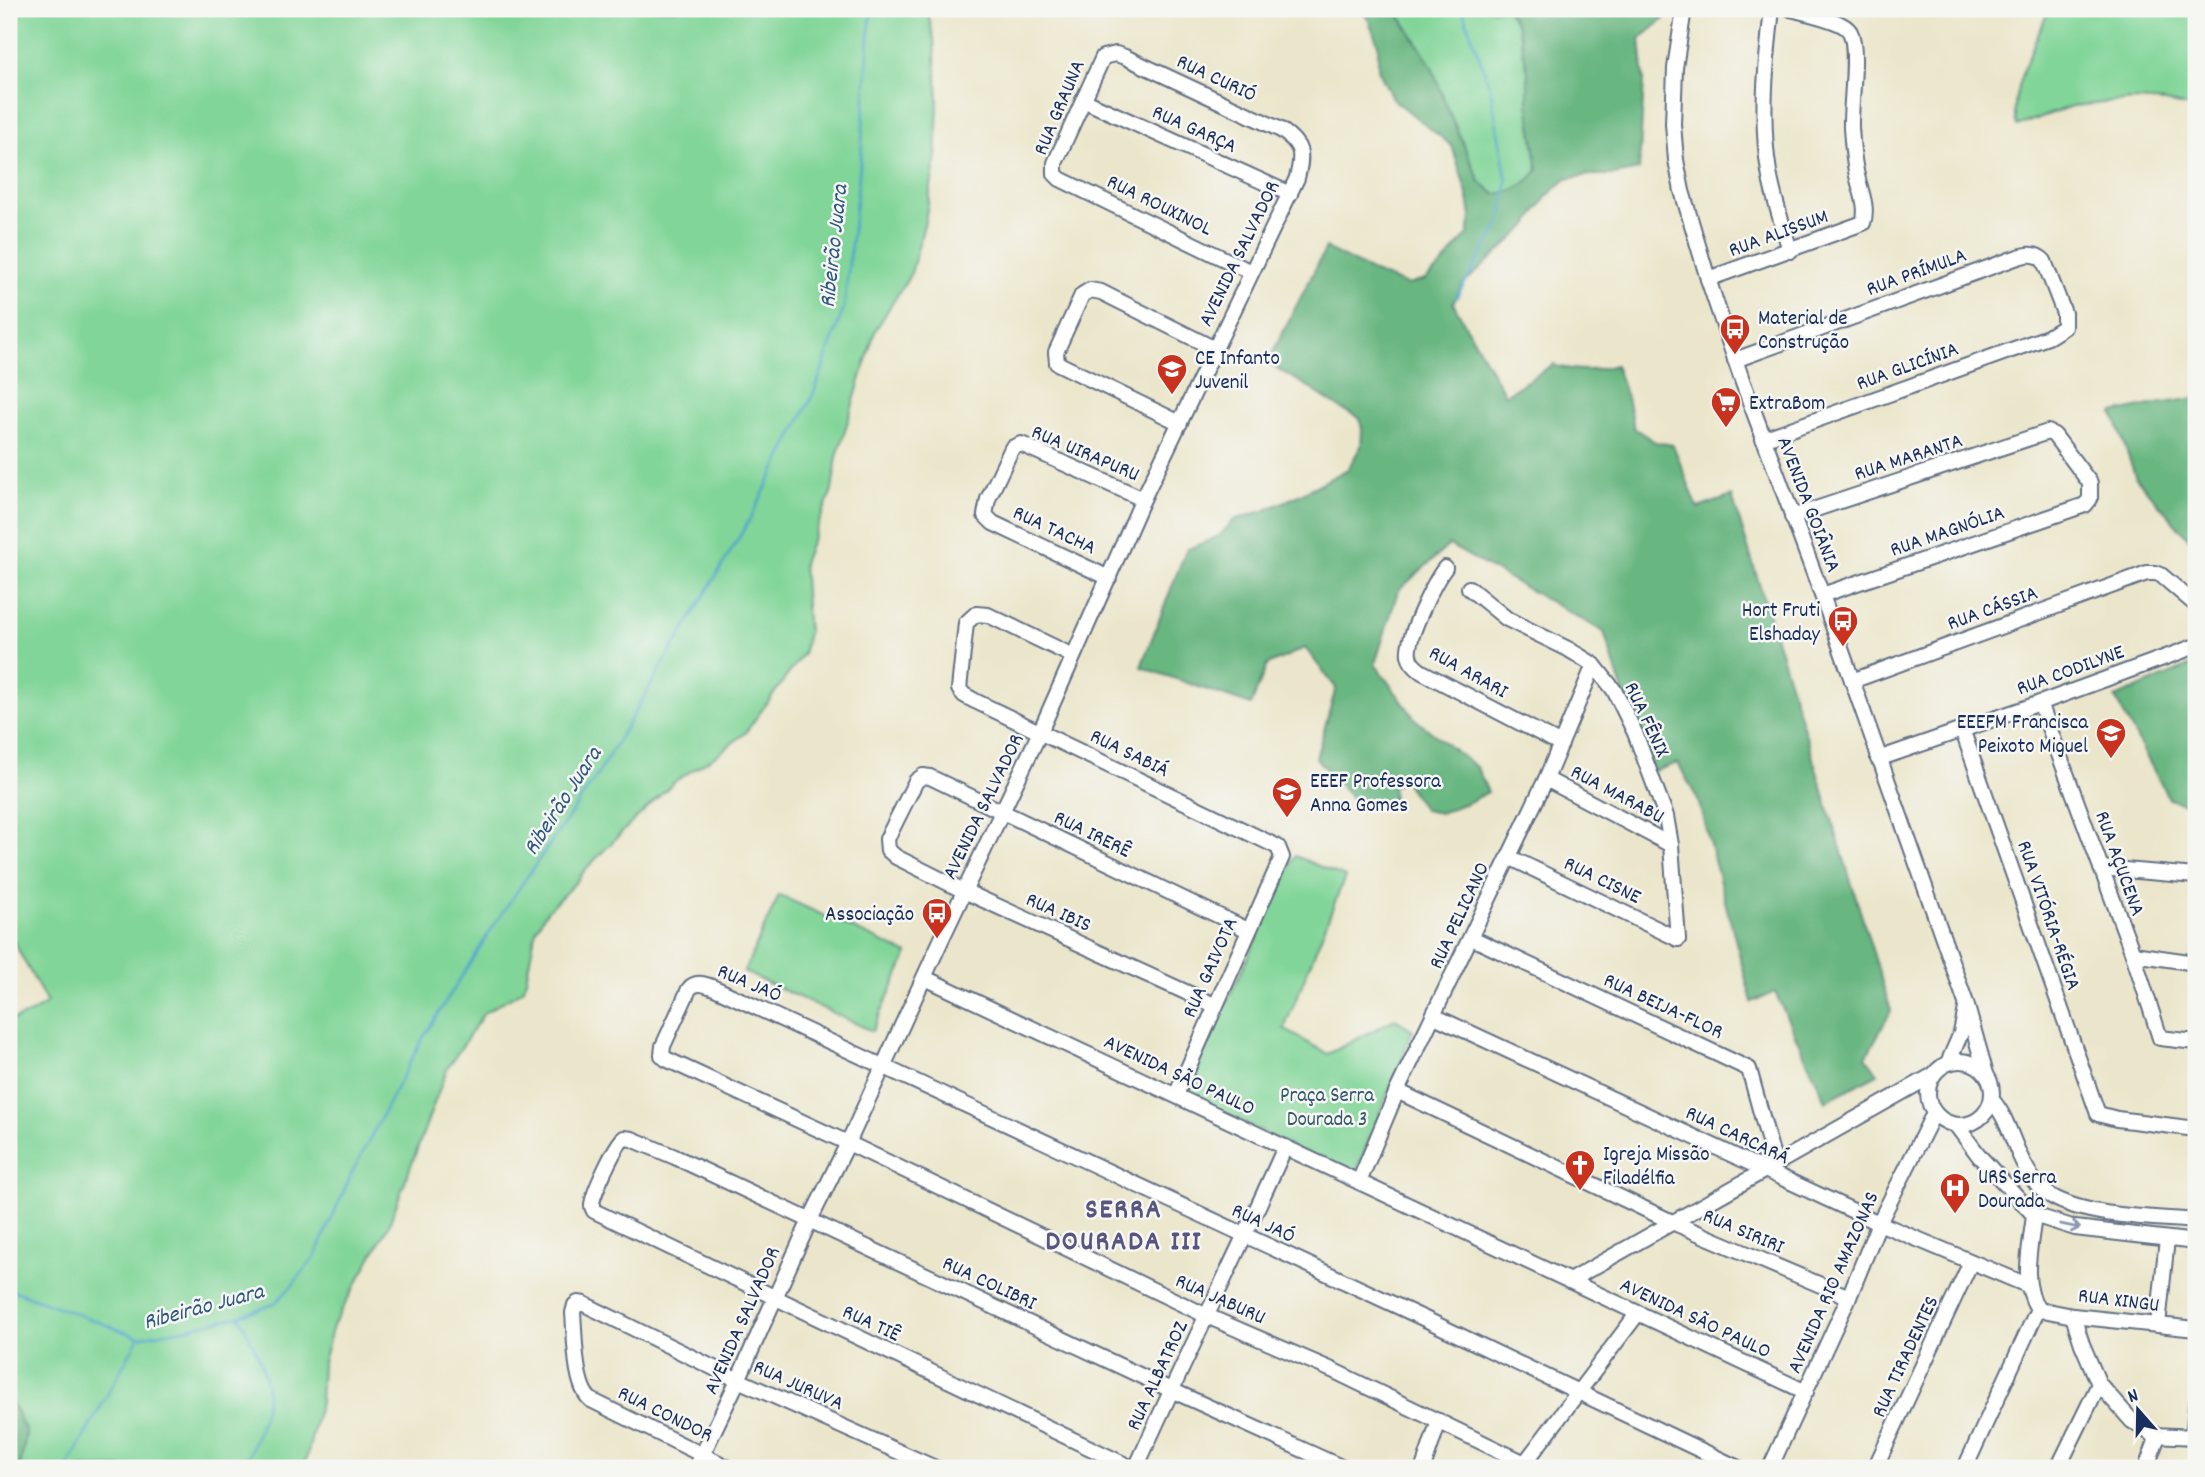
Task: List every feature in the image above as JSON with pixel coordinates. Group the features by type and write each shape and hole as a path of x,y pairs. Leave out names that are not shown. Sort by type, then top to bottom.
{"street":[{"name":"AVENIDA GOIÂNIA","path":"1684,9 1675,68 1673,124 1682,191 1735,360 1822,595 1966,1003 1986,1074"},
{"path":"1772,9 1765,68 1763,126 1769,173 1790,251"},
{"name":"RUA ALISSUM","path":"1708,279 1863,223 1865,207 1856,171 1851,128 1855,54 1850,31 1842,24 1791,9"},
{"name":"RUA CURIÓ","path":"1101,59 1112,54 1120,55 1281,130 1296,143 1301,160"},
{"name":"RUA GRAUNA","path":"1054,172 1055,163 1101,59"},
{"name":"RUA GARÇA","path":"1083,100 1290,194"},
{"name":"AVENIDA SALVADOR","path":"695,1468 1040,732 1143,499 1290,194 1301,160"},
{"name":"RUA ROUXINOL","path":"1054,172 1059,179 1251,272"},
{"name":"RUA PRÍMULA","path":"1735,360 1854,315 2031,254 2044,261 2064,313 2064,327"},
{"path":"1180,423 1059,365 1055,359 1056,352 1082,295 1090,290 1101,292 1215,349"},
{"name":"RUA GLICÍNIA","path":"1763,439 2048,337 2064,327"},
{"name":"RUA MARANTA","path":"1792,517 2048,432 2054,435 2090,483 2090,499 2085,505"},
{"name":"RUA UIRAPURU","path":"985,515 988,499 1012,448 1019,444 1143,499"},
{"name":"RUA MAGNÓLIA","path":"1822,595 2085,505"},
{"name":"RUA TACHA","path":"985,515 993,523 1109,578"},
{"name":"RUA ARARI","path":"1444,568 1429,593 1416,628 1409,649 1411,662 1422,672 1561,744"},
{"name":"RUA CÁSSIA","path":"1852,681 2147,573 2161,575 2196,605"},
{"name":"RUA FÊNIX","path":"1469,588 1507,619 1568,649 1594,666 1614,691 1635,733 1667,816 1678,939"},
{"name":"RUA SABIÁ","path":"1073,656 988,615 976,614 966,623 958,685 964,695 1278,847 1282,857"},
{"name":"RUA CODILYNE","path":"1878,759 2196,646"},
{"name":"RUA PELICANO","path":"1360,1182 1397,1091 1546,779 1594,666"},
{"name":"RUA AÇUCENA","path":"2040,703 2133,954 2160,1038 2196,1042"},
{"name":"RUA VITÓRIA-RÉGIA","path":"1962,729 2098,1114 2196,1129"},
{"name":"RUA IRERÊ","path":"888,850 887,839 916,781 920,777 927,777 1248,930"},
{"name":"RUA MARABU","path":"1546,779 1671,845"},
{"name":"RUA IBIS","path":"888,850 896,857 964,891 1214,1005"},
{"name":"RUA GAIVOTA","path":"1176,1095 1282,857"},
{"name":"RUA CISNE","path":"1508,857 1678,939"},
{"path":"2101,868 2196,876"},
{"name":"RUA BEIJA-FLOR","path":"1472,938 1749,1069 1770,1167"},
{"path":"2133,954 2196,963"},
{"name":"AVENIDA SÃO PAULO","path":"925,978 1805,1392"},
{"name":"RUA JAÓ","path":"663,1057 663,1046 687,994 695,984 719,990 1738,1468"},
{"path":"1932,1110 1927,1091 1933,1075 1948,1063 1961,1033 1966,1003"},
{"name":"RUA CARCARÁ","path":"1434,1016 1770,1167 1879,1223 2027,1285"},
{"name":"RUA JABURU","path":"663,1057 1208,1316 1332,1370 1527,1467"},
{"path":"1948,1063 1969,1062 1986,1074 1992,1100 2002,1114 2024,1165 2035,1183 2045,1192 2091,1211 2196,1221"},
{"name":"AVENIDA SÃO PAULO","path":"1569,1281 1933,1075"},
{"name":"RUA SIRIRI","path":"1397,1091 1672,1222 1849,1297"},
{"path":"1897,1096 1912,1097 1932,1110 1940,1119 1956,1125 1965,1125 1982,1116 1992,1100"},
{"name":"AVENIDA RIO AMAZONAS","path":"1770,1468 1932,1110"},
{"path":"1956,1125 1980,1157 2034,1215 2075,1228 2196,1242"},
{"name":"RUA COLIBRI","path":"594,1211 592,1203 620,1141 624,1138 632,1139 1343,1468"},
{"name":"RUA ALBATROZ","path":"1134,1468 1208,1316 1285,1147"},
{"name":"RUA TIÊ","path":"594,1211 1134,1468"},
{"path":"1965,1468 2038,1309 2027,1285 2034,1215"},
{"path":"2158,1325 2167,1239"},
{"name":"RUA TIRADENTES","path":"1875,1468 1971,1262"},
{"name":"RUA JURUVA","path":"585,1395 580,1383 573,1308 578,1303 738,1380 936,1468"},
{"name":"RUA XINGU","path":"2038,1309 2073,1316 2196,1329"},
{"path":"1527,1467 1577,1393 1638,1313"},
{"path":"2073,1316 2099,1384 2132,1421 2148,1433 2158,1436 2195,1437 2196,1405"},
{"path":"2058,1468 2099,1384"},
{"name":"RUA CONDOR","path":"585,1395 729,1468"},
{"path":"1423,1468 1439,1421"},
{"path":"2151,1465 2158,1436"}],"green space":[{"path":"9,9 927,9 934,39 938,99 936,157 925,221 911,273 875,331 837,457 832,490 803,563 808,633 803,654 745,733 674,782 547,911 536,929 524,989 484,1013 447,1069 388,1227 333,1326 322,1365 320,1402 302,1468 20,1468 26,1432 9,1397 9,1021 31,1013 47,1003 9,933"},
{"path":"1361,9 1395,9 1431,65 1480,182 1495,194 1520,187 1538,170 1528,103 1528,72 1518,27 1507,9 1652,9 1664,19 1640,39 1644,80 1639,170 1566,179 1546,197 1527,226 1463,284 1453,303 1505,395 1554,364 1586,370 1615,365 1634,428 1655,442 1673,445 1698,508 1732,496 1891,1011 1866,1057 1878,1074 1826,1101 1775,992 1752,1002 1698,800 1678,763 1648,773 1604,632 1449,545 1398,591 1375,664 1416,720 1477,768 1488,792 1440,813 1424,810 1404,780 1392,787 1393,799 1361,809 1316,758 1336,688 1305,648 1267,665 1251,705 1141,667 1186,550 1219,536 1234,520 1266,510 1348,469 1361,446 1360,418 1267,363 1326,248 1371,271 1407,285 1425,280 1441,266 1468,234 1471,217 1468,197 1452,146 1392,98 1378,69 1378,44"},
{"path":"1395,9 1507,9 1518,27 1528,72 1528,103 1538,170 1524,184 1508,192 1495,194 1480,182 1416,40"},
{"path":"2049,9 2196,9 2196,108 2135,100 2072,106 2017,126 2015,113 2019,83"},
{"path":"2196,398 2196,547 2136,478 2113,413"},
{"path":"2196,663 2196,808 2169,799 2115,698"},
{"name":"Praça Serra Dourada 3","path":"1295,856 1345,877 1284,1029 1328,1054 1395,1019 1413,1030 1353,1179 1185,1092"},
{"path":"779,895 908,954 872,1031 744,972"},
{"path":"9,1397 26,1432 20,1468 9,1468"}],"waterway":[{"name":"Ribeirão Juara","path":"139,1337 239,1316 274,1304 314,1258 352,1173 421,1041 496,922 596,777 750,519 814,393 844,307 861,156 871,9"},
{"path":"1456,298 1501,222 1507,181 1490,87 1462,9"},
{"path":"9,1289 139,1337"},
{"path":"239,1316 261,1364 267,1394 261,1422 244,1468"},
{"name":"Ribeirão Juara","path":"67,1468 139,1337"}],"place":[{"name":"Material de Construção","path":"1735,356"},
{"name":"CE Infanto Juvenil","path":"1172,396"},
{"name":"ExtraBom","path":"1726,429"},
{"name":"Hort Fruti Elshaday","path":"1843,648"},
{"name":"EEEFM Francisca Peixoto Miguel","path":"2111,760"},
{"name":"EEEF Professora Anna Gomes","path":"1287,819"},
{"name":"Associação","path":"937,940"},
{"name":"Igreja Missão Filadélfia","path":"1580,1192"},
{"name":"URS Serra Dourada","path":"1955,1215"}],"district":[{"name":"SERRA DOURADA III","path":"1124,1223"}]}
